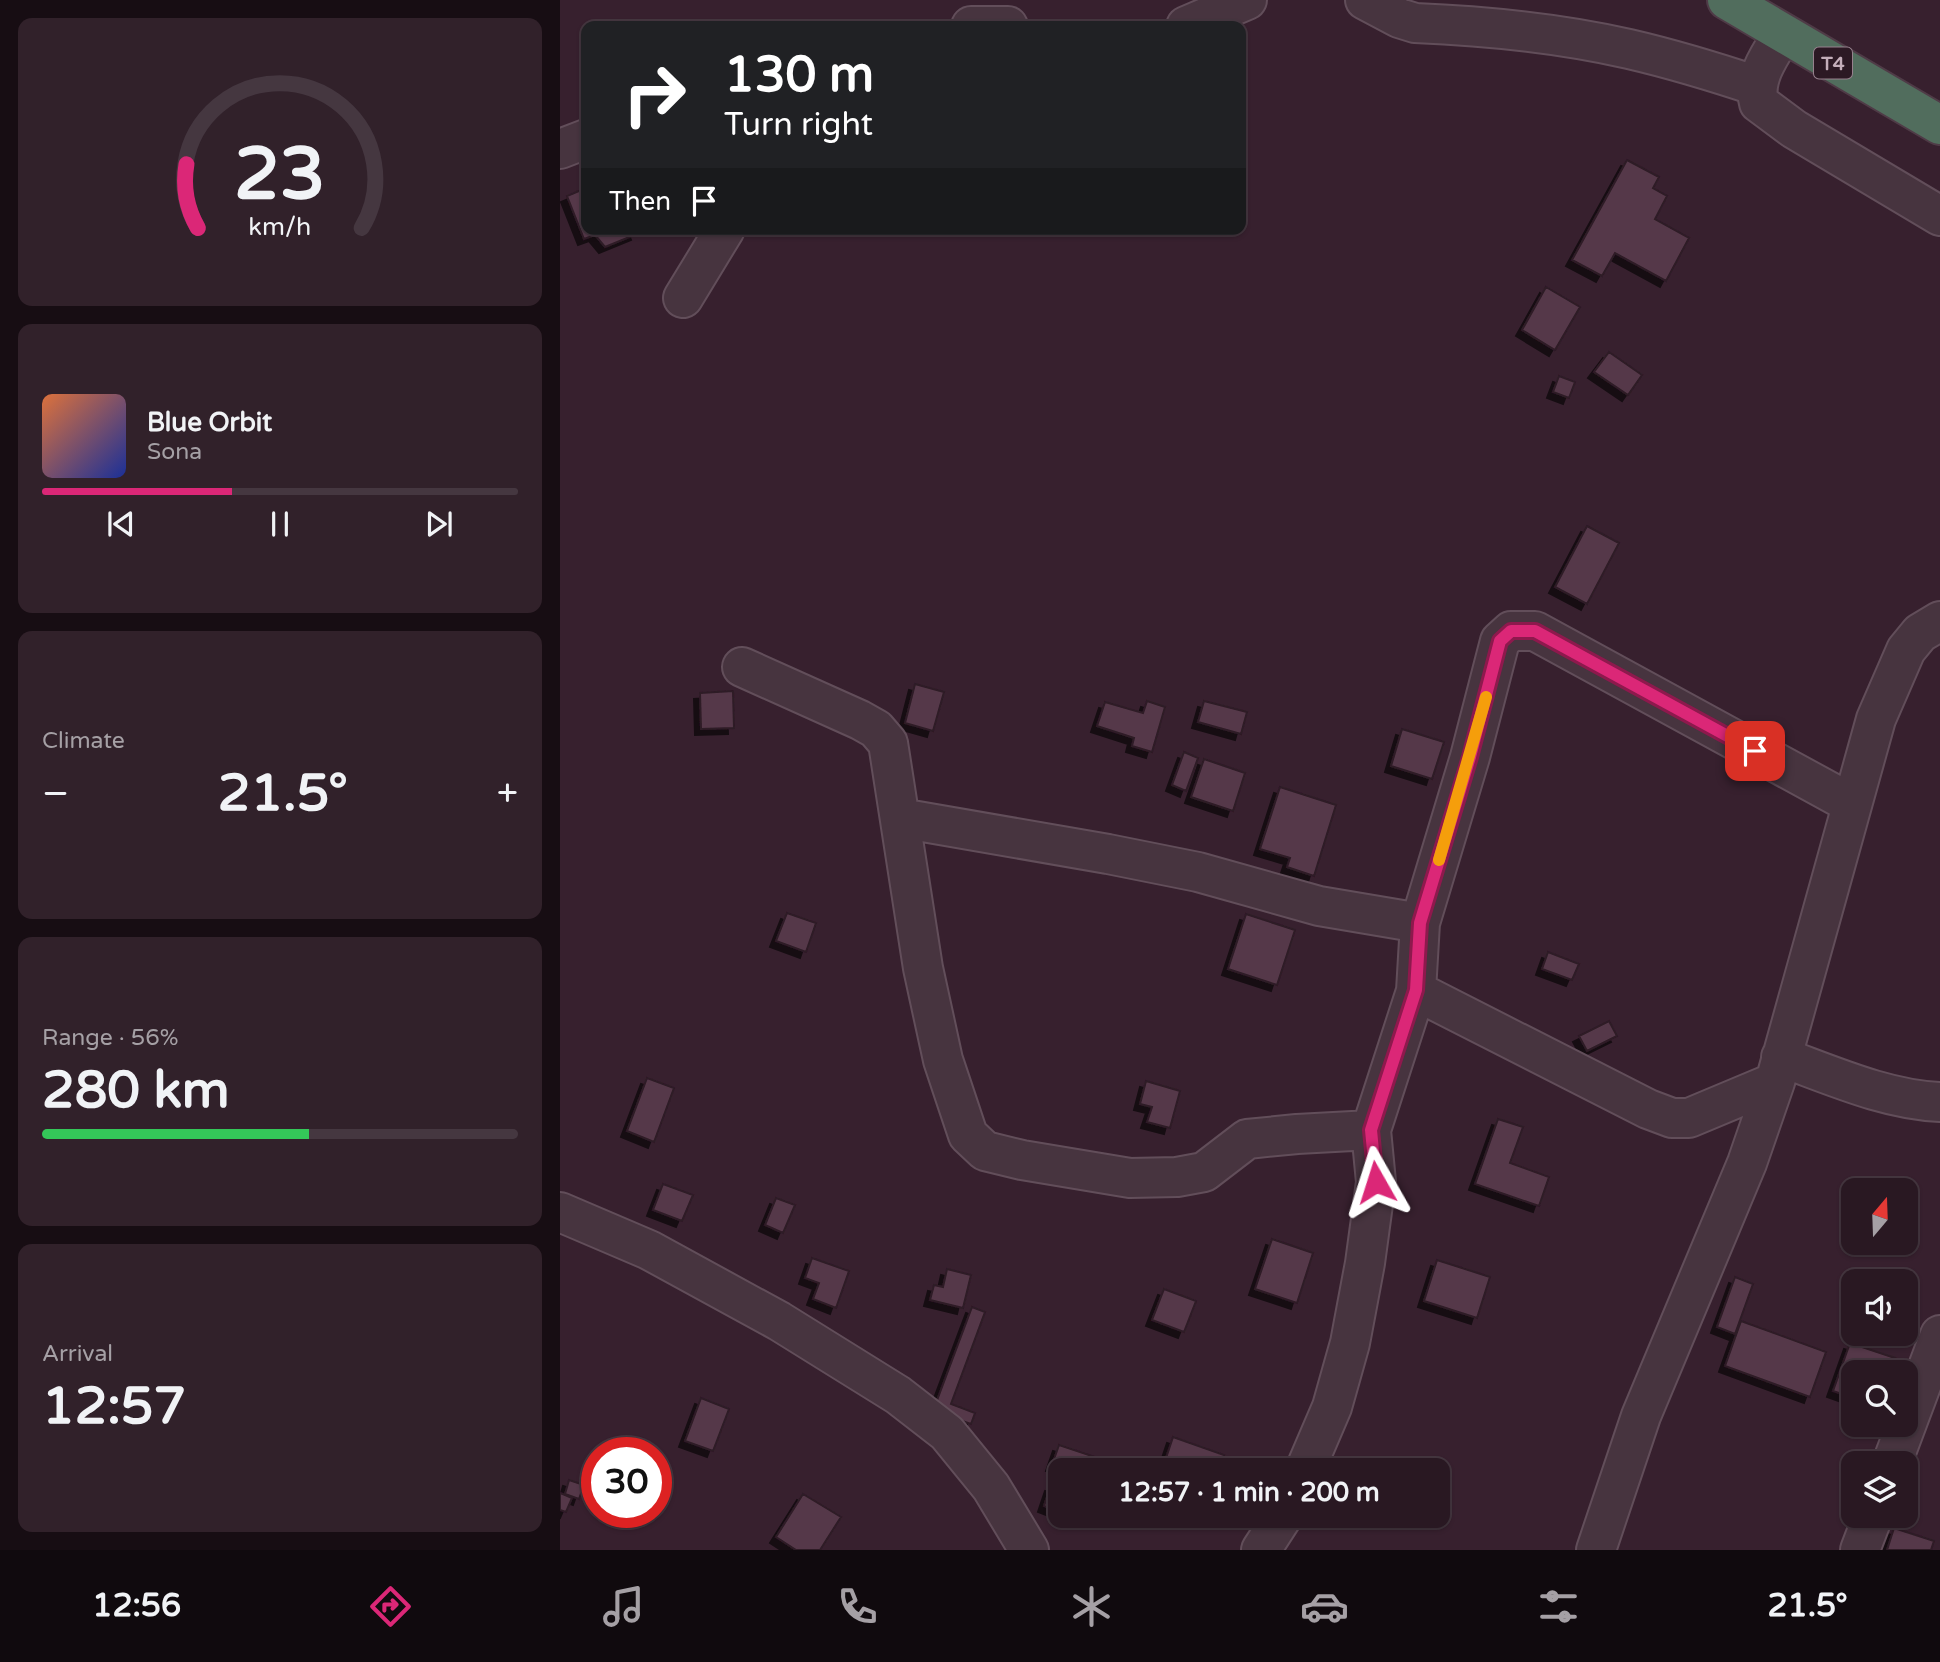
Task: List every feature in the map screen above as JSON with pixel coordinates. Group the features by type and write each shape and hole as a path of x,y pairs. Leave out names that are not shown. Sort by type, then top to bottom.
{"highway":[{"name":"T4","path":"1727,0 1940,125"}],"street":[{"path":"1198,21 1247,0"},
{"path":"1365,0 1399,18 1415,23 1549,34 1628,49 1758,86"},
{"path":"1783,34 1766,61 1758,86 1759,103 1794,129 1940,216"},
{"path":"560,149 581,141"},
{"path":"682,298 721,235"},
{"path":"1596,1550 1641,1416 1747,1163 1778,1070 1876,719 1906,650 1920,633 1940,621"},
{"path":"1310,1458 1332,1407 1353,1330 1376,1182 1371,1130 1416,990 1420,923 1470,757 1500,641 1511,631 1535,631 1853,804"},
{"path":"742,667 876,729 888,743 923,968 943,1060 968,1136 985,1151 1130,1178 1177,1177 1203,1172 1247,1139 1371,1130"},
{"path":"900,818 1198,872 1319,906 1420,923"},
{"path":"1416,990 1648,1109 1672,1118 1689,1118 1778,1070 1923,1101 1940,1102"},
{"path":"560,1212 649,1250 779,1321 898,1395 947,1433 991,1487 1029,1550"},
{"path":"1896,1451 1940,1335"},
{"path":"1261,1550 1275,1528"},
{"path":"1860,1550 1868,1528"}],"building":[{"path":"1627,160 1659,177 1653,188 1667,196 1655,219 1689,238 1666,281 1615,253 1602,276 1572,260"},
{"path":"581,190 581,231 567,196"},
{"path":"595,235 635,235 605,247"},
{"path":"1546,287 1580,307 1555,350 1522,330"},
{"path":"1609,352 1642,375 1628,395 1594,372"},
{"path":"1559,376 1575,382 1569,398 1553,392"},
{"path":"1587,526 1619,543 1587,604 1555,587"},
{"path":"915,684 944,692 933,731 905,723"},
{"path":"733,691 734,728 701,729 700,693"},
{"path":"1147,701 1165,707 1152,752 1132,746 1134,738 1097,726 1105,702 1143,713"},
{"path":"1204,701 1247,712 1241,734 1198,722"},
{"path":"1402,729 1444,742 1432,779 1391,766"},
{"path":"1184,752 1198,758 1186,791 1172,785"},
{"path":"1204,759 1245,773 1233,811 1191,797"},
{"path":"1280,787 1336,805 1314,876 1287,867 1290,858 1260,849"},
{"path":"787,913 816,923 806,952 776,941"},
{"path":"1246,914 1295,930 1277,985 1228,969"},
{"path":"1548,952 1579,964 1572,980 1542,969"},
{"path":"1609,1021 1617,1036 1587,1051 1579,1036"},
{"path":"647,1078 674,1088 654,1142 627,1131"},
{"path":"1146,1081 1180,1091 1170,1128 1147,1122 1152,1107 1140,1104"},
{"path":"1498,1119 1523,1127 1510,1163 1549,1177 1539,1206 1475,1184"},
{"path":"663,1184 693,1195 682,1221 653,1210"},
{"path":"776,1198 795,1205 783,1233 765,1225"},
{"path":"1272,1239 1313,1253 1297,1303 1255,1289"},
{"path":"812,1258 849,1271 836,1308 813,1299 819,1283 805,1278"},
{"path":"1437,1260 1490,1277 1477,1318 1424,1301"},
{"path":"947,1269 971,1275 963,1308 930,1300 934,1285 943,1287"},
{"path":"1735,1277 1753,1284 1735,1334 1717,1327"},
{"path":"1164,1289 1196,1301 1184,1332 1152,1320"},
{"path":"972,1307 985,1312 951,1404 975,1413 971,1424 933,1411"},
{"path":"1741,1321 1826,1352 1810,1397 1725,1366"},
{"path":"1849,1346 1859,1346 1895,1358 1894,1360 1844,1360"},
{"path":"1841,1368 1841,1394 1833,1391"},
{"path":"701,1398 729,1409 713,1451 685,1441"},
{"path":"1173,1437 1224,1455 1223,1458 1166,1458"},
{"path":"1059,1445 1098,1458 1054,1458"},
{"path":"569,1480 581,1484 579,1499 565,1494"},
{"path":"560,1493 572,1498 566,1512 560,1510"},
{"path":"803,1494 841,1517 820,1550 796,1550 776,1537"},
{"path":"1894,1528 1934,1541 1931,1550 1887,1550"}],"slow traffic":[{"path":"1439,860 1486,697"}],"route":[{"path":"1376,1182 1371,1130 1416,990 1420,923 1470,757 1500,641 1511,631 1535,631 1755,751"}]}
